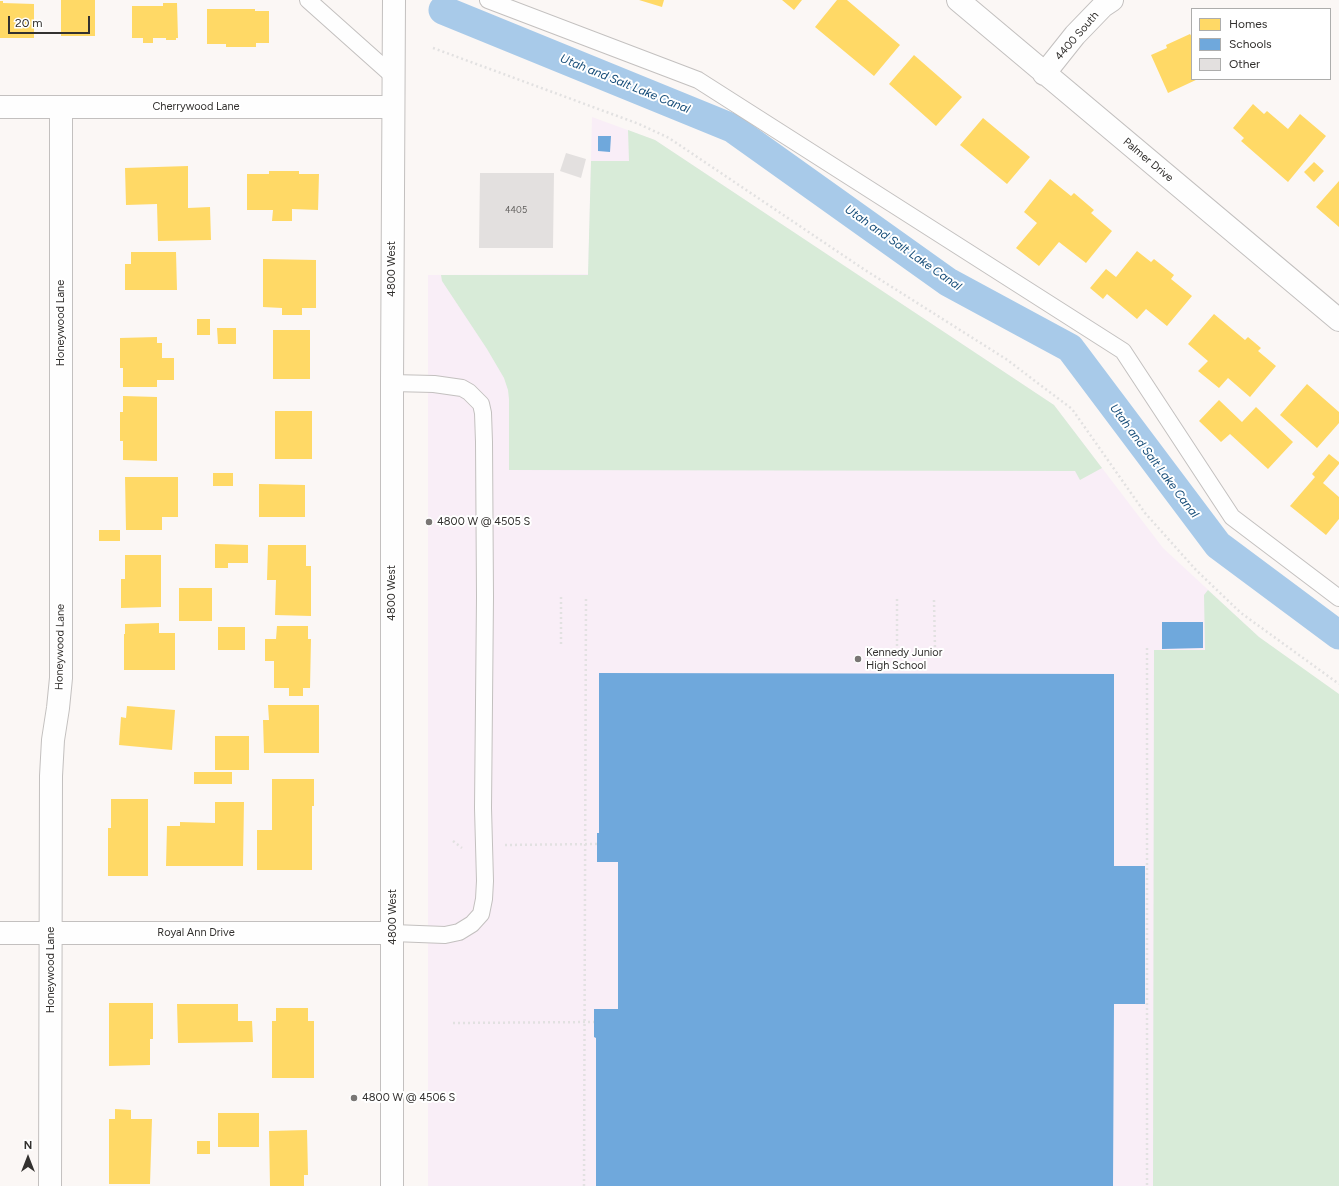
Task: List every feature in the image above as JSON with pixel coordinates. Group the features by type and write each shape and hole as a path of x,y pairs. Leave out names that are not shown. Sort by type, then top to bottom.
{"street":[{"name":"4800 West","path":"392,1186 392,75 394,0"},
{"name":"Palmer Drive","path":"958,0 1044,74 1339,320"},
{"name":"4400 South","path":"1044,74 1075,35 1103,6 1112,0"},
{"name":"Cherrywood Lane","path":"0,107 392,107"},
{"name":"Honeywood Lane","path":"50,1186 51,770 60,678 60,107"},
{"name":"Royal Ann Drive","path":"0,933 393,933"}],"lane":[{"path":"308,0 392,75"},
{"path":"488,0 698,80 1123,351 1232,517 1339,598"},
{"path":"392,383 434,384 462,388 469,392 481,404 483,413 484,442 485,582 482,808 485,881 481,914 472,924 459,932 445,935 393,933"}],"path":[{"path":"433,48 640,124 669,138 865,270 1006,359 1072,409 1145,513 1196,570 1241,613 1339,684"},
{"path":"561,597 561,645"},
{"path":"584,1186 586,597"},
{"path":"897,600 897,648"},
{"path":"934,600 935,648"},
{"path":"1147,648 1147,1186"},
{"path":"501,845 597,844"},
{"path":"453,1023 594,1022"}],"shaded area":[{"name":"Kennedy Junior High School","path":"592,117 655,140 1054,405 1163,548 1259,637 1317,680 1339,1186 428,1186 428,275 588,274"}],"green space":[{"path":"628,130 655,140 1054,405 1102,468 1080,480 1075,471 509,470 509,399 504,378 487,349 442,281 441,275 588,275 591,161 629,161"},
{"path":"1208,590 1259,637 1339,694 1339,1186 1153,1186 1154,650 1205,650 1204,595"}],"building: Homes":[{"path":"61,0 95,0 95,36 61,36"},
{"path":"639,0 664,0 662,7"},
{"path":"782,0 802,0 794,10"},
{"path":"837,0 847,0 900,45 874,76 815,27"},
{"path":"0,1 3,1 3,3 34,4 34,38 0,38"},
{"path":"163,3 177,3 178,38 176,38 176,40 166,40 166,38 153,38 153,43 143,43 143,38 132,38 132,6 163,6"},
{"path":"207,9 255,9 255,11 269,11 269,43 256,43 256,47 226,47 226,44 207,44"},
{"path":"1190,34 1191,80 1196,80 1168,93 1151,55 1167,48 1166,45"},
{"path":"914,55 962,97 936,126 889,84"},
{"path":"1253,104 1264,114 1267,111 1288,129 1300,114 1326,136 1288,182 1241,141 1244,138 1233,128"},
{"path":"983,118 1030,157 1007,184 960,145"},
{"path":"1314,162 1324,171 1314,182 1304,172"},
{"path":"188,166 188,208 210,207 211,240 158,241 157,204 126,205 125,168"},
{"path":"269,171 299,171 299,174 319,174 318,210 292,209 292,221 272,221 273,210 247,210 247,174 269,174"},
{"path":"1050,179 1071,196 1074,193 1094,210 1091,213 1112,231 1086,263 1059,242 1039,266 1016,248 1037,223 1024,212"},
{"path":"1339,181 1339,227 1316,207"},
{"path":"1137,251 1151,262 1154,259 1174,275 1171,279 1192,296 1167,326 1146,309 1137,319 1107,294 1103,299 1090,288 1106,269 1116,277"},
{"path":"131,252 176,252 177,290 125,290 125,264 131,264"},
{"path":"263,259 316,260 316,308 302,308 302,315 282,315 282,308 263,307"},
{"path":"1214,314 1245,340 1248,337 1261,348 1258,351 1276,366 1250,397 1228,378 1219,388 1198,371 1208,361 1188,344"},
{"path":"197,319 210,319 210,335 197,335"},
{"path":"217,328 236,328 236,344 218,344"},
{"path":"273,330 310,330 310,379 273,379"},
{"path":"157,337 157,343 162,343 162,358 174,358 174,380 157,380 157,387 123,387 123,368 120,368 120,338"},
{"path":"1307,384 1339,412 1339,423 1317,448 1280,415"},
{"path":"123,396 157,397 157,461 123,460 123,441 120,441 120,412 123,412"},
{"path":"1219,400 1242,422 1256,407 1293,442 1268,469 1230,434 1221,442 1199,421"},
{"path":"275,411 312,411 312,459 275,459"},
{"path":"1329,454 1339,462 1339,464 1323,483 1339,497 1339,519 1326,535 1290,506 1315,477 1312,474"},
{"path":"213,473 233,473 233,486 213,486"},
{"path":"125,477 178,477 178,517 162,517 162,530 126,530"},
{"path":"259,484 305,485 305,517 259,517"},
{"path":"99,530 120,530 120,541 99,541"},
{"path":"215,544 248,545 248,563 228,563 228,568 215,568"},
{"path":"268,545 306,545 306,566 311,566 311,616 275,615 276,580 267,580"},
{"path":"125,555 161,555 161,607 121,608 121,579 125,579"},
{"path":"179,588 212,588 212,621 179,621"},
{"path":"159,623 159,633 175,633 175,670 124,670 125,624"},
{"path":"277,626 308,626 308,639 311,639 310,688 303,688 303,696 289,696 289,688 274,688 274,661 265,661 265,639 276,639"},
{"path":"218,627 245,627 245,650 218,650"},
{"path":"268,705 319,705 319,753 264,753 263,720 269,720"},
{"path":"127,706 175,710 172,750 119,745 121,717 126,718"},
{"path":"215,736 249,736 249,770 215,770"},
{"path":"194,772 232,772 232,784 194,784"},
{"path":"272,779 314,779 314,806 312,806 312,870 257,870 257,830 272,830"},
{"path":"111,799 148,799 148,876 108,876 108,828 111,828"},
{"path":"215,802 244,802 243,866 166,866 167,826 180,826 180,822 215,823"},
{"path":"109,1003 153,1003 153,1039 150,1039 150,1065 109,1066"},
{"path":"177,1004 238,1004 238,1021 252,1021 253,1042 178,1043"},
{"path":"276,1008 308,1008 308,1021 314,1021 314,1078 272,1078 272,1021 276,1021"},
{"path":"115,1109 131,1110 131,1119 152,1119 150,1184 109,1184 109,1119 115,1119"},
{"path":"218,1113 259,1113 259,1147 218,1147"},
{"path":"307,1130 308,1175 304,1175 304,1186 270,1186 269,1131"},
{"path":"197,1141 210,1141 210,1154 197,1154"}],"building: Schools":[{"path":"598,136 611,136 610,152 598,151"},
{"path":"1162,622 1203,622 1203,648 1162,649"},
{"path":"599,673 1114,674 1114,866 1145,866 1145,1004 1114,1004 1113,1186 596,1186 596,1038 594,1037 594,1009 618,1009 618,862 597,862 597,833 599,833"}],"building: Other":[{"path":"566,153 586,159 581,178 560,171"},
{"path":"480,173 554,173 553,248 479,248"}],"waterway":[{"name":"Utah and Salt Lake Canal","path":"443,10 732,128 948,282 1070,348 1218,545 1339,635"}],"place":[{"name":"4800 W @ 4505 S","path":"429,522"},
{"name":"Kennedy Junior High School","path":"858,659"},
{"name":"4800 W @ 4506 S","path":"354,1098"}]}
